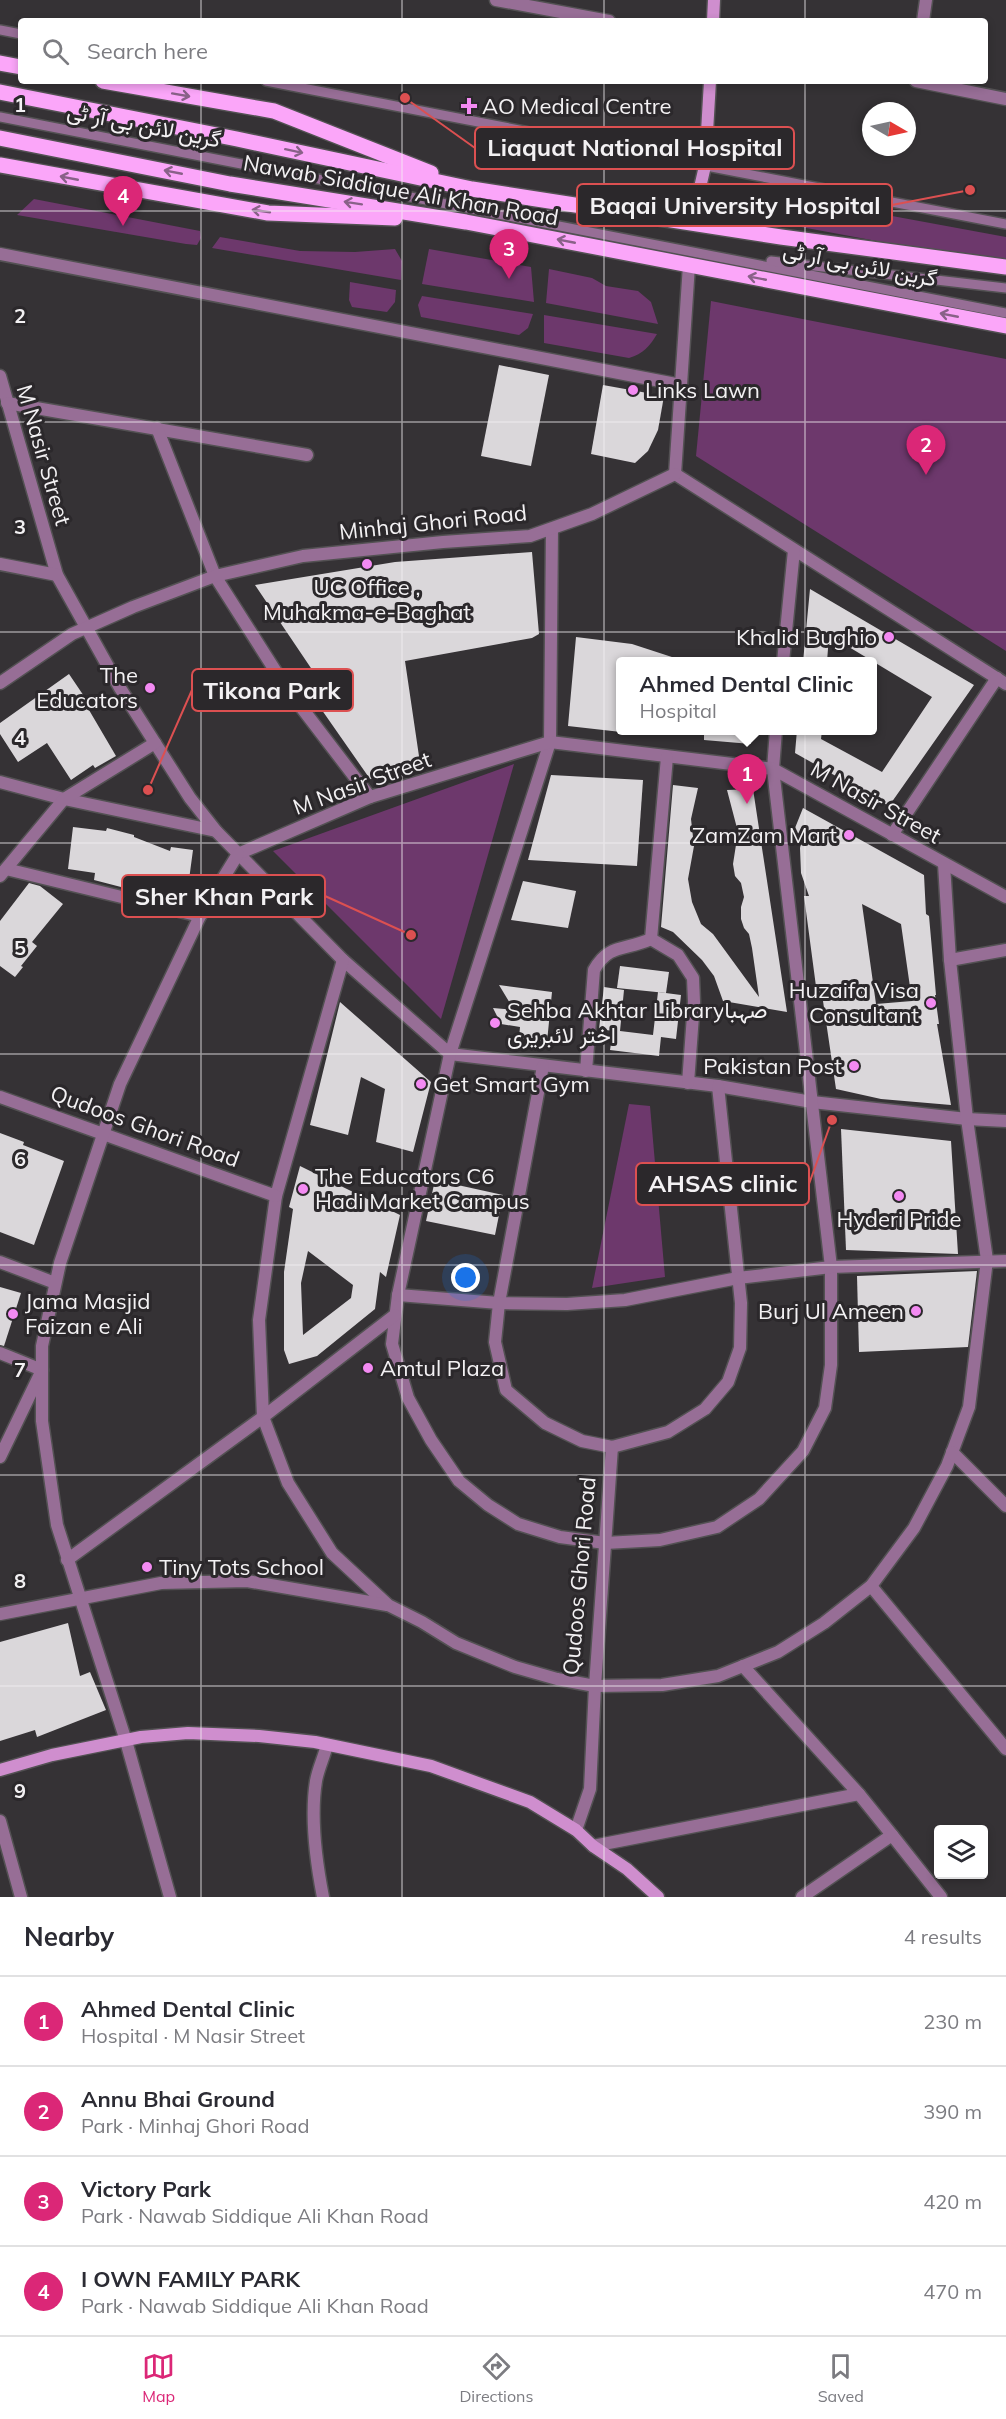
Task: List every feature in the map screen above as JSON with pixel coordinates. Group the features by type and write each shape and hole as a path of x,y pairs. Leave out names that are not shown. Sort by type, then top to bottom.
{"main road":[{"path":"0,63 18,66"},
{"path":"120,84 274,111 472,189"},
{"name":"Nawab Siddique Ali Khan Road","path":"0,92 472,189 781,237 1006,267"},
{"name":"Nawab Siddique Ali Khan Road","path":"0,138 230,184 466,222 1006,326"},
{"path":"0,165 268,213 466,222"}],"street":[{"path":"496,0 593,18"},
{"path":"713,18 714,0"},
{"path":"923,18 926,0"},
{"path":"692,222 705,166 710,84"},
{"path":"931,84 1006,99"},
{"path":"0,254 681,385"},
{"path":"689,265 675,474 1001,681 892,835"},
{"name":"M Nasir Street","path":"0,376 57,576 120,688 190,798 238,854 370,797 550,742 773,769 1006,897"},
{"path":"7,403 307,455"},
{"path":"158,428 215,576 285,686 370,797"},
{"name":"Minhaj Ghori Road","path":"0,683 72,634 215,576 303,556 530,536 592,514 675,474"},
{"path":"552,529 550,742 450,1054 398,1295 392,1344 408,1398 431,1440 459,1481 488,1505 518,1524 560,1537 605,1543 660,1540 717,1527 759,1499 803,1450 825,1408 831,1365 831,1267 773,769 776,735"},
{"path":"784,657 795,550"},
{"path":"0,564 57,576"},
{"path":"155,743 64,799 3,873 200,916"},
{"path":"651,939 667,757"},
{"path":"0,782 64,799 216,831"},
{"path":"171,1897 126,1741 57,1525 42,1421 42,1346 60,1263 120,1084 200,916 238,854 343,960 450,1054 718,1086 812,1102 967,1119 1006,1121"},
{"path":"576,1830 590,1789 595,1686 662,1685 718,1676 778,1652 824,1623 871,1586 914,1528 952,1452 969,1407 987,1260 967,1119 950,960 944,864"},
{"path":"586,1071 594,970 601,958 612,950 651,939"},
{"path":"651,939 678,955 693,978 694,1002 688,1083"},
{"path":"950,960 1006,950"},
{"name":"Qudoos Ghori Road","path":"343,960 276,1196 259,1320 263,1417 288,1483 332,1553 388,1605 423,1622 456,1643 515,1667 557,1679 595,1686 612,1447"},
{"path":"543,1066 499,1303 495,1342 506,1390 545,1423 582,1441 612,1447 668,1432 705,1409 728,1382 740,1348 738,1278 718,1086"},
{"name":"Qudoos Ghori Road","path":"0,1097 276,1196"},
{"path":"398,1295 499,1303 567,1304 625,1300 738,1278 831,1267 1006,1260"},
{"path":"0,1262 55,1283"},
{"path":"67,1560 263,1417 395,1315"},
{"path":"0,1353 42,1370"},
{"path":"0,1457 42,1370"},
{"path":"952,1452 1006,1506"},
{"path":"0,1614 161,1583 247,1581 388,1605"},
{"path":"871,1586 1006,1749"},
{"path":"743,1666 859,1794 941,1897"},
{"path":"0,1770 52,1755 126,1741 188,1733 259,1736 327,1745 432,1766 530,1802 576,1830 593,1846 627,1869 658,1897"},
{"path":"323,1897 315,1856 316,1781 327,1745"},
{"path":"593,1846 859,1794"},
{"path":"0,1821 21,1897"},
{"path":"802,1897 892,1835"}],"lane":[{"path":"0,30 18,33"},
{"path":"281,84 1006,224"},
{"name":"گرین لائن بی آر ٹی","path":"0,117 1006,313"},
{"name":"گرین لائن بی آر ٹی","path":"706,254 1006,288"}],"shaded area":[{"path":"719,184 1006,237 1006,265 715,211 713,201"},
{"path":"34,199 200,231 201,238 197,245 186,244 17,215"},
{"path":"220,237 300,251 355,252 395,249 402,261 401,280 212,248"},
{"path":"429,249 531,267 534,302 422,284"},
{"path":"549,269 592,278 606,286 638,291 651,302 658,324 546,303"},
{"path":"350,282 396,290 395,302 387,312 352,307 349,300"},
{"path":"422,296 533,314 528,328 519,335 421,317 418,305"},
{"path":"711,301 1006,359 1006,651 696,456"},
{"path":"544,315 657,334 646,349 629,358 544,343"},
{"path":"514,764 441,1019 273,851"},
{"path":"629,1104 650,1106 665,1277 592,1288"}],"building":[{"path":"499,365 549,375 531,466 481,456"},
{"path":"603,385 664,396 658,430 648,451 635,463 591,454"},
{"path":"532,552 539,634 532,638 405,661 420,763 370,779 303,683 319,680 255,585 395,562"},
{"path":"810,589 974,685 889,806 795,753 797,735 821,735 821,739 882,772 932,697 877,664 877,657 866,657 829,635 827,657 803,657"},
{"path":"576,637 632,644 672,657 616,657 616,731 568,726"},
{"path":"69,674 92,708 89,710 116,756 95,768 93,765 71,780 47,743 18,762 0,734 0,723"},
{"path":"704,735 751,735 751,744 704,740"},
{"path":"551,775 643,780 637,866 528,860"},
{"path":"673,785 698,788 691,819 694,846 688,879 692,902 701,924 713,934 759,997 749,934 741,919 744,897 741,883 735,876 733,864 738,832 727,790 753,789 787,1012 723,1001 714,976 702,960 673,932 661,927"},
{"path":"803,808 924,875 926,914 929,916 939,1024 937,1024 951,1105 881,1099 836,1089 823,1001 821,994 817,994 804,896 809,896 801,873 802,839 793,833","holes":["862,904 901,924 912,1001 876,1004"]},
{"path":"73,827 106,831 107,828 134,835 134,837 170,851 171,847 193,850 186,902 166,899 122,882 121,887 94,880 95,873 68,869"},
{"path":"523,881 576,891 568,928 511,920"},
{"path":"29,883 40,886 63,904 32,942 37,946 15,977 0,966 0,921"},
{"path":"620,966 669,972 666,993 617,988"},
{"path":"499,985 552,992 547,1042 519,1038 520,1027 501,1024 493,1008 514,1010"},
{"path":"604,987 624,990 620,1031 653,1035 658,992 681,995 676,1039 661,1037 659,1056 610,1050 613,1031 599,1029"},
{"path":"340,1002 431,1082 413,1152 376,1142 385,1089 361,1077 348,1135 310,1125"},
{"name":"Hyderi Pride","path":"841,1129 951,1141 958,1254 846,1250"},
{"path":"0,1133 64,1161 34,1245 0,1232"},
{"path":"300,1166 400,1215 386,1277 380,1272 375,1309 317,1356 289,1364 284,1350 284,1272 293,1209 289,1207","holes":["308,1251 353,1285 351,1298 303,1335 301,1283"]},
{"path":"435,1180 503,1195 495,1235 426,1221"},
{"name":"Burj Ul Ameen","path":"977,1271 968,1347 859,1352 857,1276"},
{"path":"0,1287 21,1293 4,1346 0,1345"},
{"path":"68,1623 80,1676 90,1672 106,1710 37,1737 35,1730 0,1741 0,1642"}],"place":[{"name":"Liaquat National Hospital","path":"405,98"},
{"name":"AO Medical Centre","path":"469,106"},
{"name":"Baqai University Hospital","path":"970,190"},
{"name":"I OWN FAMILY PARK","path":"123,226"},
{"name":"Victory Park","path":"509,279"},
{"name":"Links Lawn","path":"633,390"},
{"name":"Annu Bhai Ground","path":"926,475"},
{"name":"UC Office , Muhakma-e-Baghat","path":"367,564"},
{"name":"Khalid Bughio","path":"889,637"},
{"name":"The Educators","path":"150,688"},
{"name":"Tikona Park","path":"148,790"},
{"name":"Ahmed Dental Clinic","path":"747,804"},
{"name":"ZamZam Mart","path":"849,835"},
{"name":"Sher Khan Park","path":"411,935"},
{"name":"Huzaifa Visa Consultant","path":"931,1003"},
{"name":"Sehba Akhtar Libraryصہبا اختر لائبریری","path":"495,1023"},
{"name":"Pakistan Post","path":"854,1066"},
{"name":"Get Smart Gym","path":"421,1084"},
{"name":"AHSAS clinic","path":"832,1120"},
{"name":"The Educators C6 Hadi Market Campus","path":"303,1189"},
{"name":"Hyderi Pride","path":"899,1196"},
{"name":"Burj Ul Ameen","path":"916,1311"},
{"name":"Jama Masjid Faizan e Ali","path":"13,1314"},
{"name":"Amtul Plaza","path":"368,1368"},
{"name":"Tiny Tots School","path":"147,1567"}]}
